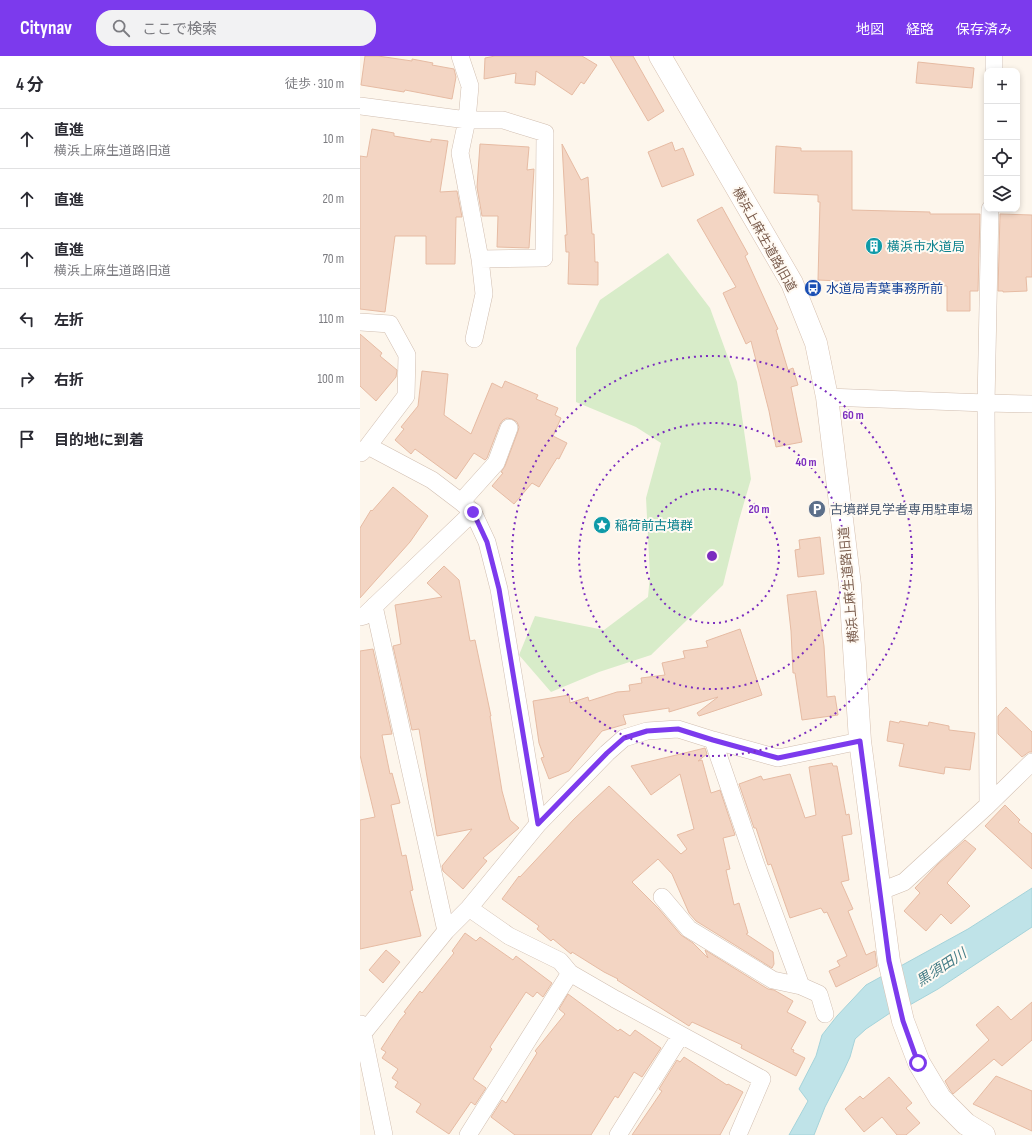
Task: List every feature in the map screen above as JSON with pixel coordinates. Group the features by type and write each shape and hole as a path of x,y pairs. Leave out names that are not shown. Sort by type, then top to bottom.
{"street":[{"path":"460,56 470,86 467,120 460,153 480,259 484,294 474,339"},
{"name":"横浜上麻生道路旧道","path":"660,56 792,284 816,343 826,397 850,585 860,741 881,891 889,961 903,1021 918,1063 940,1098 966,1124 984,1135"},
{"path":"994,56 994,68"},
{"path":"360,106 467,120 504,120 546,133 544,258 480,259"},
{"path":"988,805 986,403 990,212"},
{"path":"360,322 390,324 407,355 406,396 364,450 432,480 467,507 487,542 499,589 538,824"},
{"path":"826,397 1032,404"},
{"path":"360,617 364,616 374,606 467,507 496,463 509,428"},
{"path":"374,606 446,931"},
{"path":"384,1135 361,1030 446,931 469,908 538,824 607,753 624,738 647,731 678,729 778,758 860,741"},
{"path":"713,740 756,865 801,986"},
{"path":"881,891 904,882 988,805 1032,762"},
{"path":"662,897 689,929 773,980 801,986 819,994 825,1014"},
{"path":"469,908 510,936 560,961 570,973 762,1079 738,1135"},
{"path":"468,1135 570,973"},
{"path":"618,1135 681,1035"}],"green space":[{"path":"668,253 710,308 737,382 751,479 723,585 651,655 599,672 551,692 519,655 535,616 604,630 648,597 650,576 646,498 661,443 636,427 576,402 576,348 600,300"}],"water":[{"name":"黒須田川","path":"1032,888 1032,927 938,989 908,1006 890,1013 866,1029 855,1039 850,1057 825,1107 814,1135 789,1135 808,1101 799,1089 816,1056 822,1035 837,1016 866,985 968,929"}],"building":[{"path":"365,56 378,56 412,61 412,59 433,63 432,65 454,69 456,77 452,99 405,90 404,92 361,85"},
{"path":"495,56 582,56 597,65 584,84 581,82 572,95 536,71 535,85 515,83 516,73 484,79 485,58"},
{"path":"610,56 633,56 664,111 648,121"},
{"path":"918,62 974,68 972,88 916,83"},
{"path":"372,129 394,133 394,136 431,142 431,139 448,141 440,192 457,191 462,217 456,217 455,264 426,264 426,236 395,236 385,312 360,309 360,156 367,157"},
{"path":"672,142 675,151 683,148 694,175 662,187 648,152"},
{"path":"480,144 529,147 527,170 534,169 529,248 497,247 498,216 482,216 477,187"},
{"path":"562,144 581,180 588,177 592,234 594,234 595,262 598,262 598,285 568,284 569,252 566,252 565,235 567,235"},
{"path":"776,146 801,148 801,151 852,151 852,210 930,212 930,214 980,214 978,291 970,291 970,311 947,311 947,286 818,280 820,202 818,202 818,195 774,193"},
{"path":"722,207 748,254 745,256 778,329 776,330 788,370 793,368 798,385 791,387 802,442 776,447 769,411 751,341 746,344 723,293 736,287 697,220"},
{"path":"1000,214 1032,215 1032,277 1026,277 1027,291 998,291"},
{"path":"360,334 382,353 380,356 397,370 396,377 376,401 360,386"},
{"path":"422,371 448,374 444,415 471,434 492,383 502,388 505,381 538,395 536,399 558,408 555,415 561,418 553,436 567,443 559,459 557,458 539,487 532,483 514,504 492,486 503,473 501,472 505,466 518,431 519,427 517,422 512,419 507,418 500,424 487,458 485,460 474,453 456,479 415,449 411,454 395,440 404,429 401,427 418,406"},
{"path":"393,487 428,516 410,542 360,598 360,528 371,510 372,511"},
{"path":"820,537 824,574 798,577 795,550 800,549 799,540"},
{"path":"444,566 459,580 470,641 475,640 491,716 502,791 510,820 519,828 483,858 487,861 463,889 443,871 442,866 472,829 437,836 419,729 412,730 393,646 401,644 395,605 442,597 427,583"},
{"path":"816,591 824,646 827,697 835,696 838,715 802,720 795,673 793,673 791,631 787,595"},
{"path":"740,629 762,695 699,716 697,713 718,697 669,712 669,708 623,715 626,724 602,731 569,771 549,779 541,758 544,757 539,743 533,701 569,695 570,703 588,697 589,701 617,692 630,691 629,685 642,683 641,678 665,675 662,663 685,658 683,651 708,647 706,641"},
{"path":"373,649 392,734 382,735 390,774 392,773 400,803 391,805 402,856 406,855 413,890 410,891 421,936 360,949 360,820 375,817 360,755 360,651"},
{"path":"1006,707 1032,732 1032,752 1029,752 1022,757 998,734 998,716"},
{"path":"890,721 899,723 900,721 928,726 929,722 949,726 949,730 975,733 970,770 945,767 944,774 899,766 904,744 887,741"},
{"path":"705,748 707,754 698,761 702,760 711,793 720,790 735,835 723,838 730,869 726,870 734,905 739,903 748,933 746,934 773,952 774,964 772,968 696,921 689,913 672,874 658,859 632,882 659,909 681,935 693,943 708,958 705,950 768,989 774,990 793,1001 787,1012 806,1022 791,1049 794,1050 793,1052 805,1058 796,1076 741,1048 742,1045 692,1022 689,1026 617,980 618,979 572,952 571,954 553,939 551,941 537,929 539,926 502,899 519,876 520,877 574,819 609,786 681,854 687,849 677,835 694,829 680,774 651,795 631,766"},
{"path":"832,763 833,766 837,766 846,815 849,814 852,834 842,836 849,880 841,882 853,909 848,911 866,955 875,951 877,966 836,987 829,971 840,966 837,961 847,956 827,912 824,913 821,908 790,918 771,864 768,865 739,784 761,776 763,780 790,774 805,818 816,815 809,767"},
{"path":"1005,805 1020,820 1018,822 1032,834 1032,869 985,826"},
{"path":"965,840 976,849 947,883 970,906 951,924 941,914 926,931 904,911 920,893 915,888 938,864"},
{"path":"465,933 476,941 480,937 513,960 516,956 552,983 543,997 537,992 533,997 526,992 490,1047 492,1049 473,1079 486,1088 475,1105 471,1102 449,1134 416,1112 421,1104 395,1087 398,1082 392,1078 398,1069 382,1058 386,1052 381,1049 406,1013 404,1012 420,991 422,993 454,953 452,951"},
{"path":"386,950 400,962 383,983 369,970"},
{"path":"568,994 618,1031 620,1029 630,1036 635,1030 661,1048 642,1077 634,1072 618,1098 615,1096 591,1135 515,1135 491,1117 502,1100 506,1103 537,1053 535,1051 565,1014 559,1009"},
{"path":"1032,1002 1032,1040 1002,1066 994,1059 953,1094 945,1081 989,1040 976,1025 998,1006 1011,1020"},
{"path":"684,1057 727,1085 728,1084 743,1092 720,1135 632,1135 662,1091 659,1089 677,1060 680,1062"},
{"path":"996,1076 1032,1091 1032,1131 973,1104"},
{"path":"889,1077 912,1103 906,1108 920,1123 906,1135 897,1135 882,1117 864,1132 845,1109 860,1096 863,1099"}],"place":[{"name":"横浜市水道局","path":"874,246"},
{"name":"水道局青葉事務所前","path":"813,288"},
{"name":"古墳群見学者専用駐車場","path":"817,509"},
{"name":"稲荷前古墳群","path":"602,525"}],"route":[{"path":"473,512 487,542 499,589 538,824 607,753 624,738 647,731 678,729 778,758 860,741 881,891 889,961 903,1021 918,1063"}]}
